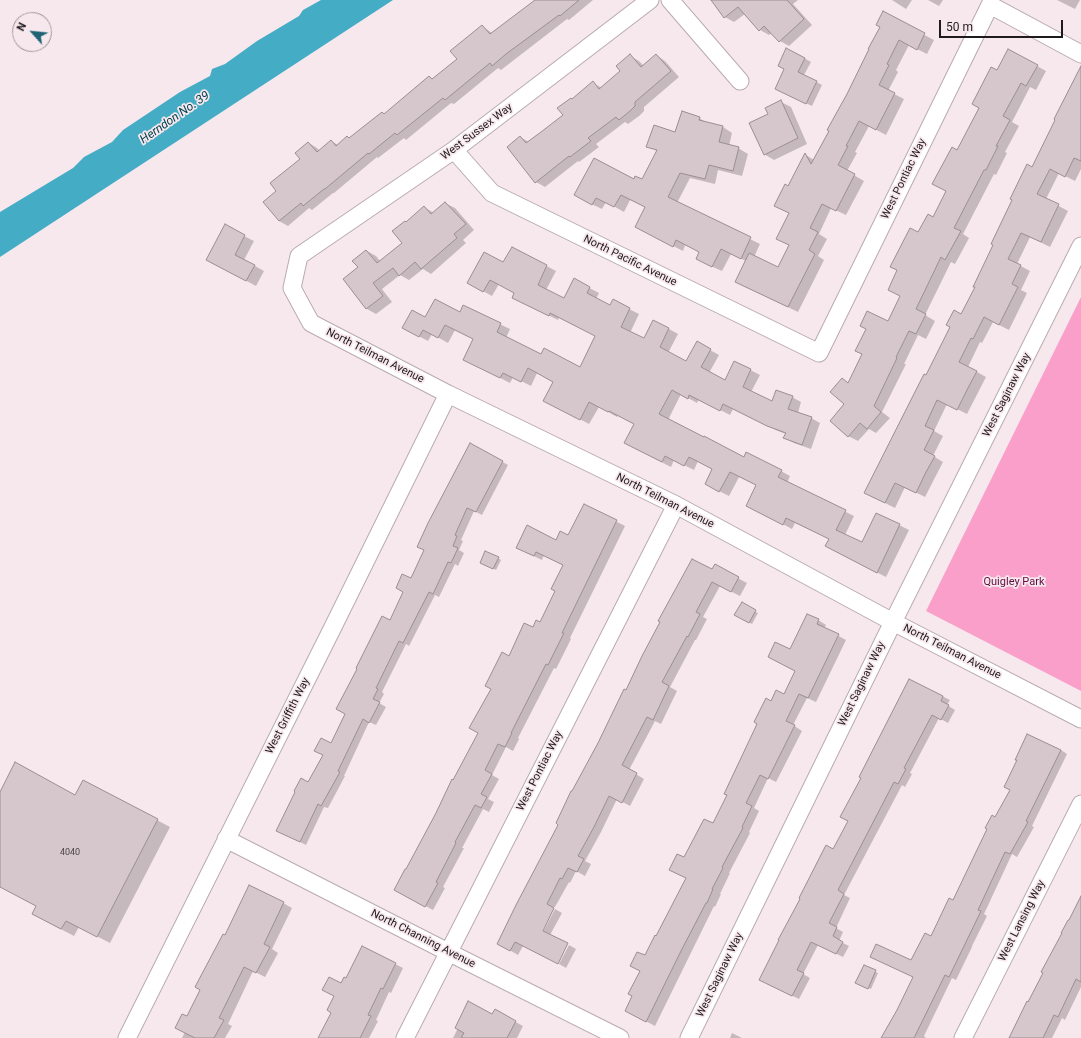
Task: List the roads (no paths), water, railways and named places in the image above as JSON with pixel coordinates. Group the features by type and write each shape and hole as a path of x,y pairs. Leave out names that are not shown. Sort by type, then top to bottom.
{"street":[{"name":"West Sussex Way","path":"299,256 454,150 650,0"},
{"path":"670,0 740,81"},
{"name":"West Pontiac Way","path":"819,353 990,5 1081,54"},
{"name":"North Pacific Avenue","path":"454,150 492,193 819,353"},
{"name":"West Saginaw Way","path":"689,1038 893,622 1081,246"},
{"name":"North Teilman Avenue","path":"299,256 292,288 311,323 448,394 676,505 893,622 1081,719"},
{"name":"West Griffith Way","path":"127,1038 448,394"},
{"name":"West Pontiac Way","path":"406,1038 448,952 676,505"},
{"name":"West Lansing Way","path":"963,1038 1081,804"},
{"name":"North Channing Avenue","path":"226,839 620,1038"}],"water":[{"name":"Herndon No. 39","path":"321,0 393,0 0,257 0,212 73,168 84,157 112,142 123,130 180,92 210,76 212,69 225,64 257,41 299,16 303,10"}],"park label":[{"name":"Quigley Park","path":"1014,582"}]}
